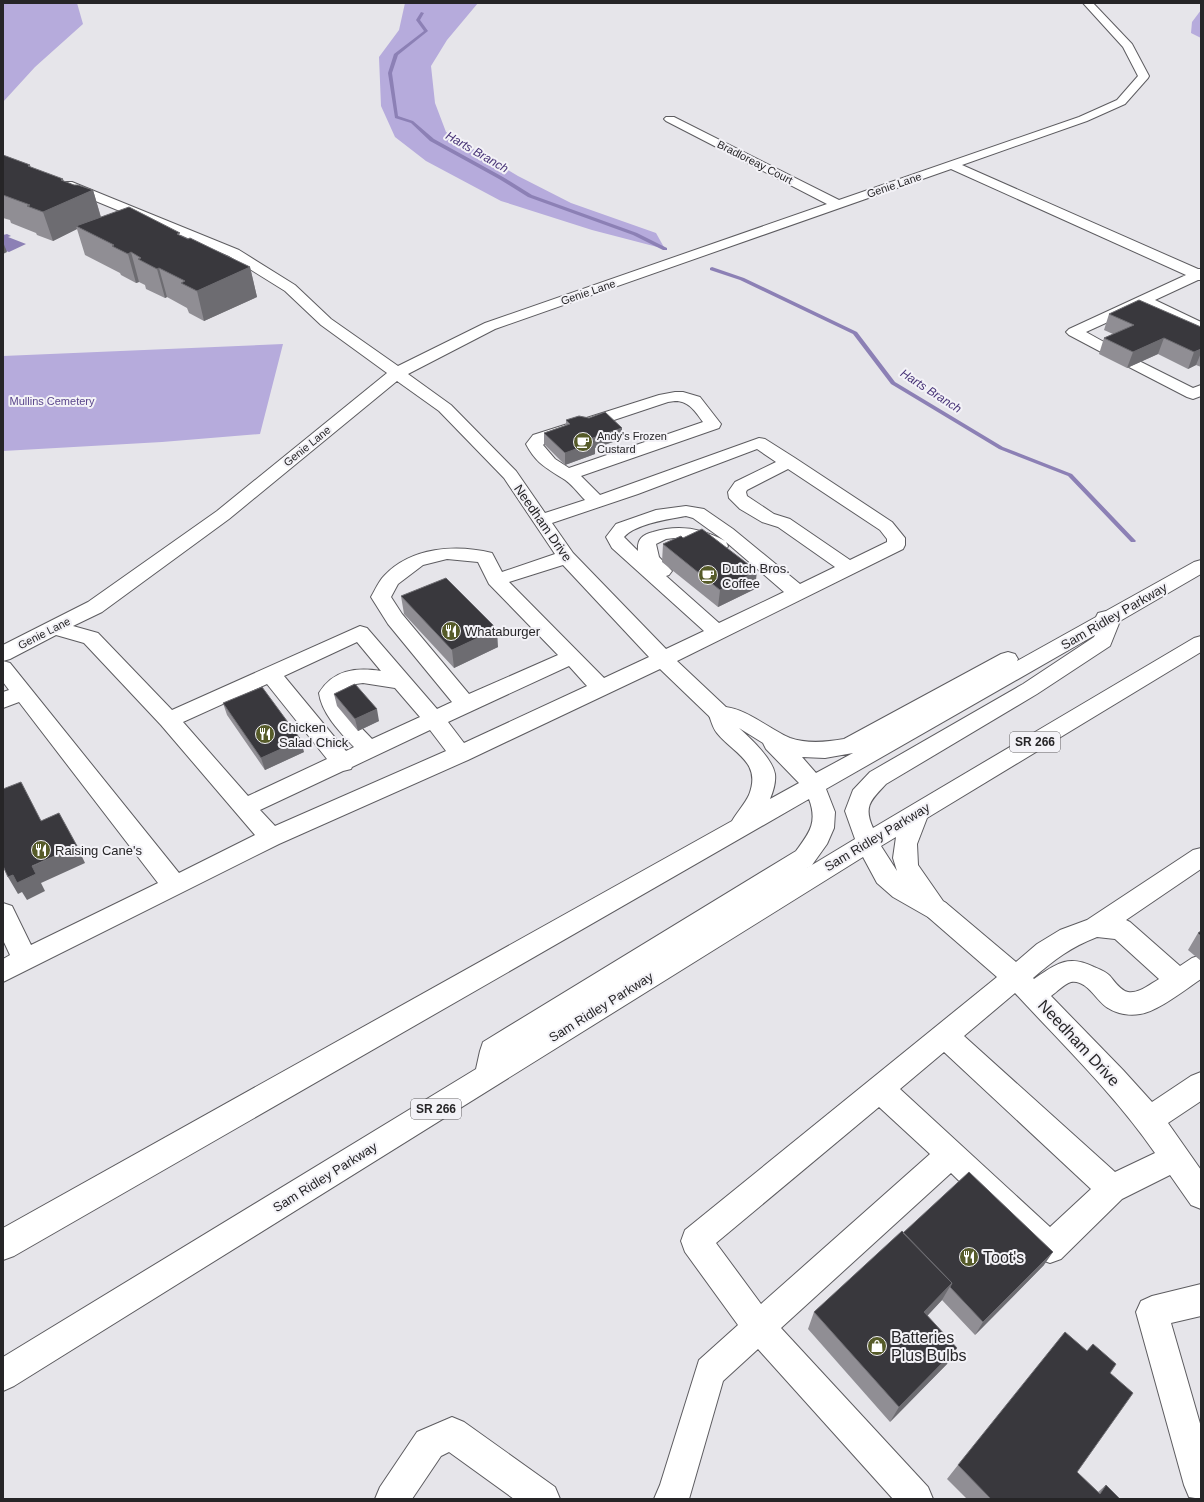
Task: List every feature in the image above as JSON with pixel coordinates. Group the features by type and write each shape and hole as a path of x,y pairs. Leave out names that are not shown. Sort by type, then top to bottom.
{"street":[{"name":"Genie Lane","path":"3,654 94,607 223,515 397,373 490,326 1083,119 1121,102 1144,76 1128,46 1088,3"},
{"name":"Bradloreay Court","path":"670,119 840,205"},
{"path":"951,165 1200,275"},
{"name":"Needham Drive","path":"53,179 234,253 290,288 326,322 445,408 510,475 566,557 663,659 719,713"},
{"path":"1108,350 1074,332 1200,275"},
{"path":"1143,300 1201,328"},
{"path":"1135,364 1193,394 1201,390"},
{"path":"569,474 713,424 692,398 679,395 539,439 534,444 537,450 560,471 569,474 597,502"},
{"path":"3,971 271,838 460,754 602,688 896,545 896,538 886,526 759,443 541,521"},
{"path":"794,466 754,479 741,486 737,492 738,498 746,505 768,518 784,523 848,568"},
{"path":"717,632 619,544 615,537 622,528 662,514 686,511 698,513 748,551 798,593"},
{"path":"694,612 694,597 650,561 646,549 647,541 655,536 672,533 689,533 701,536 722,548 748,551"},
{"path":"466,705 395,619 381,597 391,580 416,561 447,553 485,557 496,580 602,688"},
{"path":"496,580 566,557"},
{"name":"Sam Ridley Parkway","path":"3,1245 814,787 1201,566"},
{"path":"719,713 742,720 783,744 803,749 825,750 849,746 1050,636 1079,623 1111,617 1103,642 1030,689 878,778 861,796 856,811 860,825 876,860 886,876 902,890 937,910"},
{"path":"55,628 91,638 169,720 271,838"},
{"path":"169,720 360,633 434,719 460,754"},
{"name":"Sam Ridley Parkway","path":"3,1375 868,842 1201,643"},
{"path":"245,807 572,657"},
{"path":"3,668 13,697 175,886"},
{"path":"271,674 343,763"},
{"path":"369,750 340,717 331,703 330,693 335,684 350,678 363,676 402,682"},
{"path":"719,713 724,727 752,753 764,774 763,786 759,799 738,829"},
{"path":"488,1077 493,1051 804,858 824,825 824,809 814,787 799,766 763,732"},
{"path":"919,812 910,828 904,846 906,866 937,910"},
{"path":"1024,986 1046,952 1069,937 1096,927 1201,857"},
{"name":"Needham Drive","path":"937,910 1024,986 1113,1079 1149,1120 1201,1195"},
{"path":"3,913 25,960"},
{"path":"1096,927 1121,929 1170,974 1173,985"},
{"path":"916,1499 758,1327 696,1241 944,1035 1024,986 1065,972 1078,971 1098,981 1116,1000 1129,1004 1142,1003 1173,985 1201,966"},
{"path":"944,1035 1112,1190"},
{"path":"1149,1120 1201,1085"},
{"path":"880,1089 1050,1248 1112,1190 1175,1158"},
{"path":"671,1499 675,1492 710,1371 951,1154"},
{"path":"1201,1300 1152,1312 1201,1485"},
{"path":"392,1499 428,1444 452,1434 535,1497"}],"green space":[{"path":"3,3 77,3 83,24 35,67 3,102"},
{"path":"405,3 478,3 447,40 431,66 435,103 446,132 518,176 571,203 656,233 665,249 592,230 501,201 426,161 395,137 381,106 379,57 399,30"},
{"path":"1201,10 1201,38 1191,33 1192,22"},
{"name":"Mullins Cemetery","path":"283,344 260,434 162,442 3,451 3,356"}],"shaded area":[{"path":"7,234 11,236 8,237 26,244 9,252 3,250 3,235"}],"building":[{"path":"3,155 63,179 61,180 93,190 43,212 27,206 30,205 3,195"},
{"path":"129,207 180,233 177,234 188,239 190,238 250,267 197,291 181,283 185,281 159,268 157,269 138,259 141,258 131,252 128,254 112,246 114,245 76,226"},
{"path":"1139,300 1201,327 1201,349 1194,352 1164,338 1133,352 1104,338 1134,325 1109,314"},
{"path":"605,412 622,428 590,439 595,442 565,453 544,433 570,424 566,420 579,416 589,418"},
{"path":"702,529 757,571 720,590 663,544 681,536 683,538"},
{"path":"446,578 497,629 452,650 401,596"},
{"path":"355,684 377,709 355,719 334,694"},
{"name":"Chicken Salad Chick","path":"262,687 301,740 261,758 223,703"},
{"name":"Raising Cane's","path":"21,782 41,821 59,813 77,846 32,866 36,874 17,883 13,875 8,877 3,866 3,789"},
{"name":"Toot's","path":"969,1172 1053,1252 983,1322 950,1287 952,1283 903,1233"},
{"name":"Batteries Plus Bulbs","path":"902,1231 952,1283 924,1312 957,1348 899,1407 814,1312"},
{"path":"1065,1332 1087,1351 1093,1344 1116,1364 1110,1373 1133,1393 1077,1472 1100,1494 1106,1485 1120,1499 991,1499 958,1465"}],"waterway":[{"name":"Harts Branch","path":"422,13 418,20 426,31 396,54 390,73 396,117 412,122 432,140 501,178 530,196 635,234 665,249"},
{"name":"Harts Branch","path":"712,269 742,279 855,333 893,383 1001,448 1070,475 1133,541"}],"place":[{"name":"Andy's Frozen Custard","path":"583,442"},
{"name":"Dutch Bros. Coffee","path":"708,575"},
{"name":"Whataburger","path":"451,631"},
{"name":"Chicken Salad Chick","path":"265,734"},
{"name":"Raising Cane's","path":"41,850"},
{"name":"Toot's","path":"969,1257"},
{"name":"Batteries Plus Bulbs","path":"877,1346"}]}
